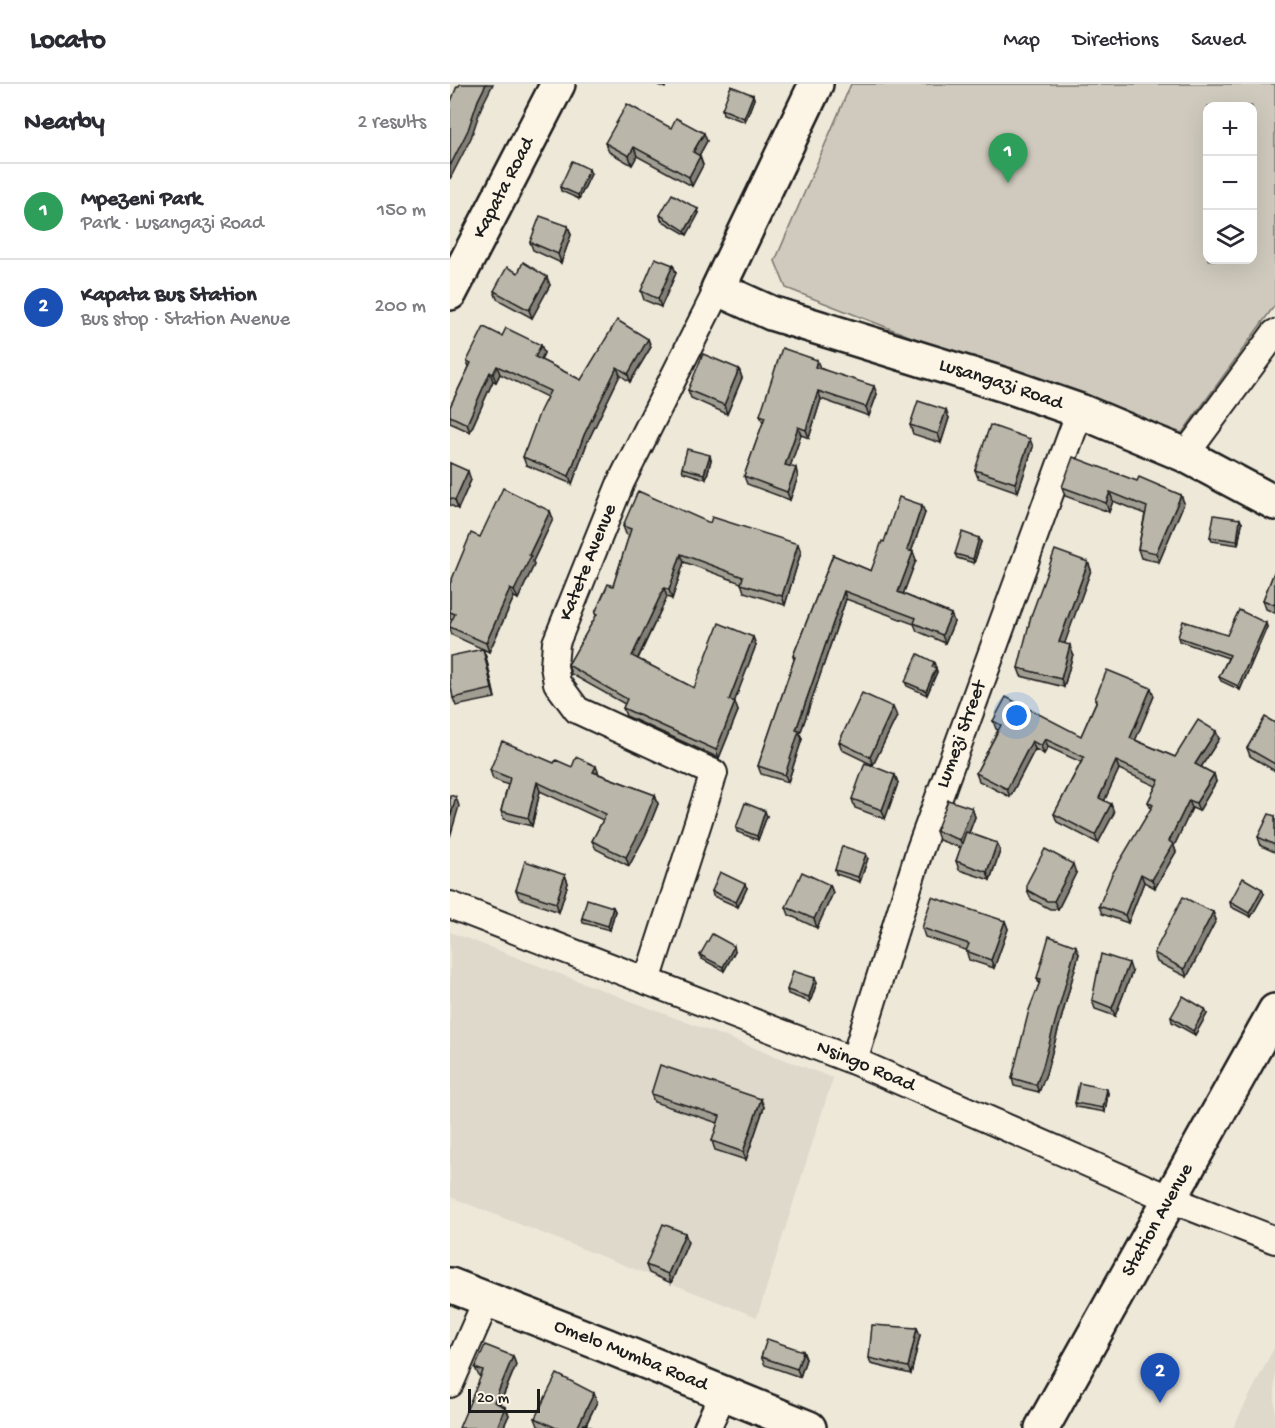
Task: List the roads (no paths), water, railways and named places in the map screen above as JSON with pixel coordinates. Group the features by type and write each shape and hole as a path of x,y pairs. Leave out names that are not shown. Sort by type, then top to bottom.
{"street":[{"name":"Kapata Road","path":"450,292 558,84"},
{"name":"Katete Avenue","path":"647,981 714,773 577,710 557,684 554,666 556,643 621,482 718,289 816,84"},
{"name":"Lusangazi Road","path":"718,289 771,313 1008,386 1080,411 1185,455 1275,503"},
{"path":"1185,455 1275,333"},
{"name":"Lumezi Street","path":"854,1061 919,852 1080,411"},
{"name":"Nsingo Road","path":"450,905 854,1061 1170,1199 1275,1240"},
{"name":"Station Avenue","path":"1042,1428 1275,1011"},
{"name":"Omelo Mumba Road","path":"450,1285 724,1392 809,1428"},
{"path":"450,1384 487,1299"},
{"path":"707,1428 724,1392"}],"place":[{"name":"Mpezeni Park","path":"1008,183"},
{"name":"Kapata Bus Station","path":"1160,1403"}]}
